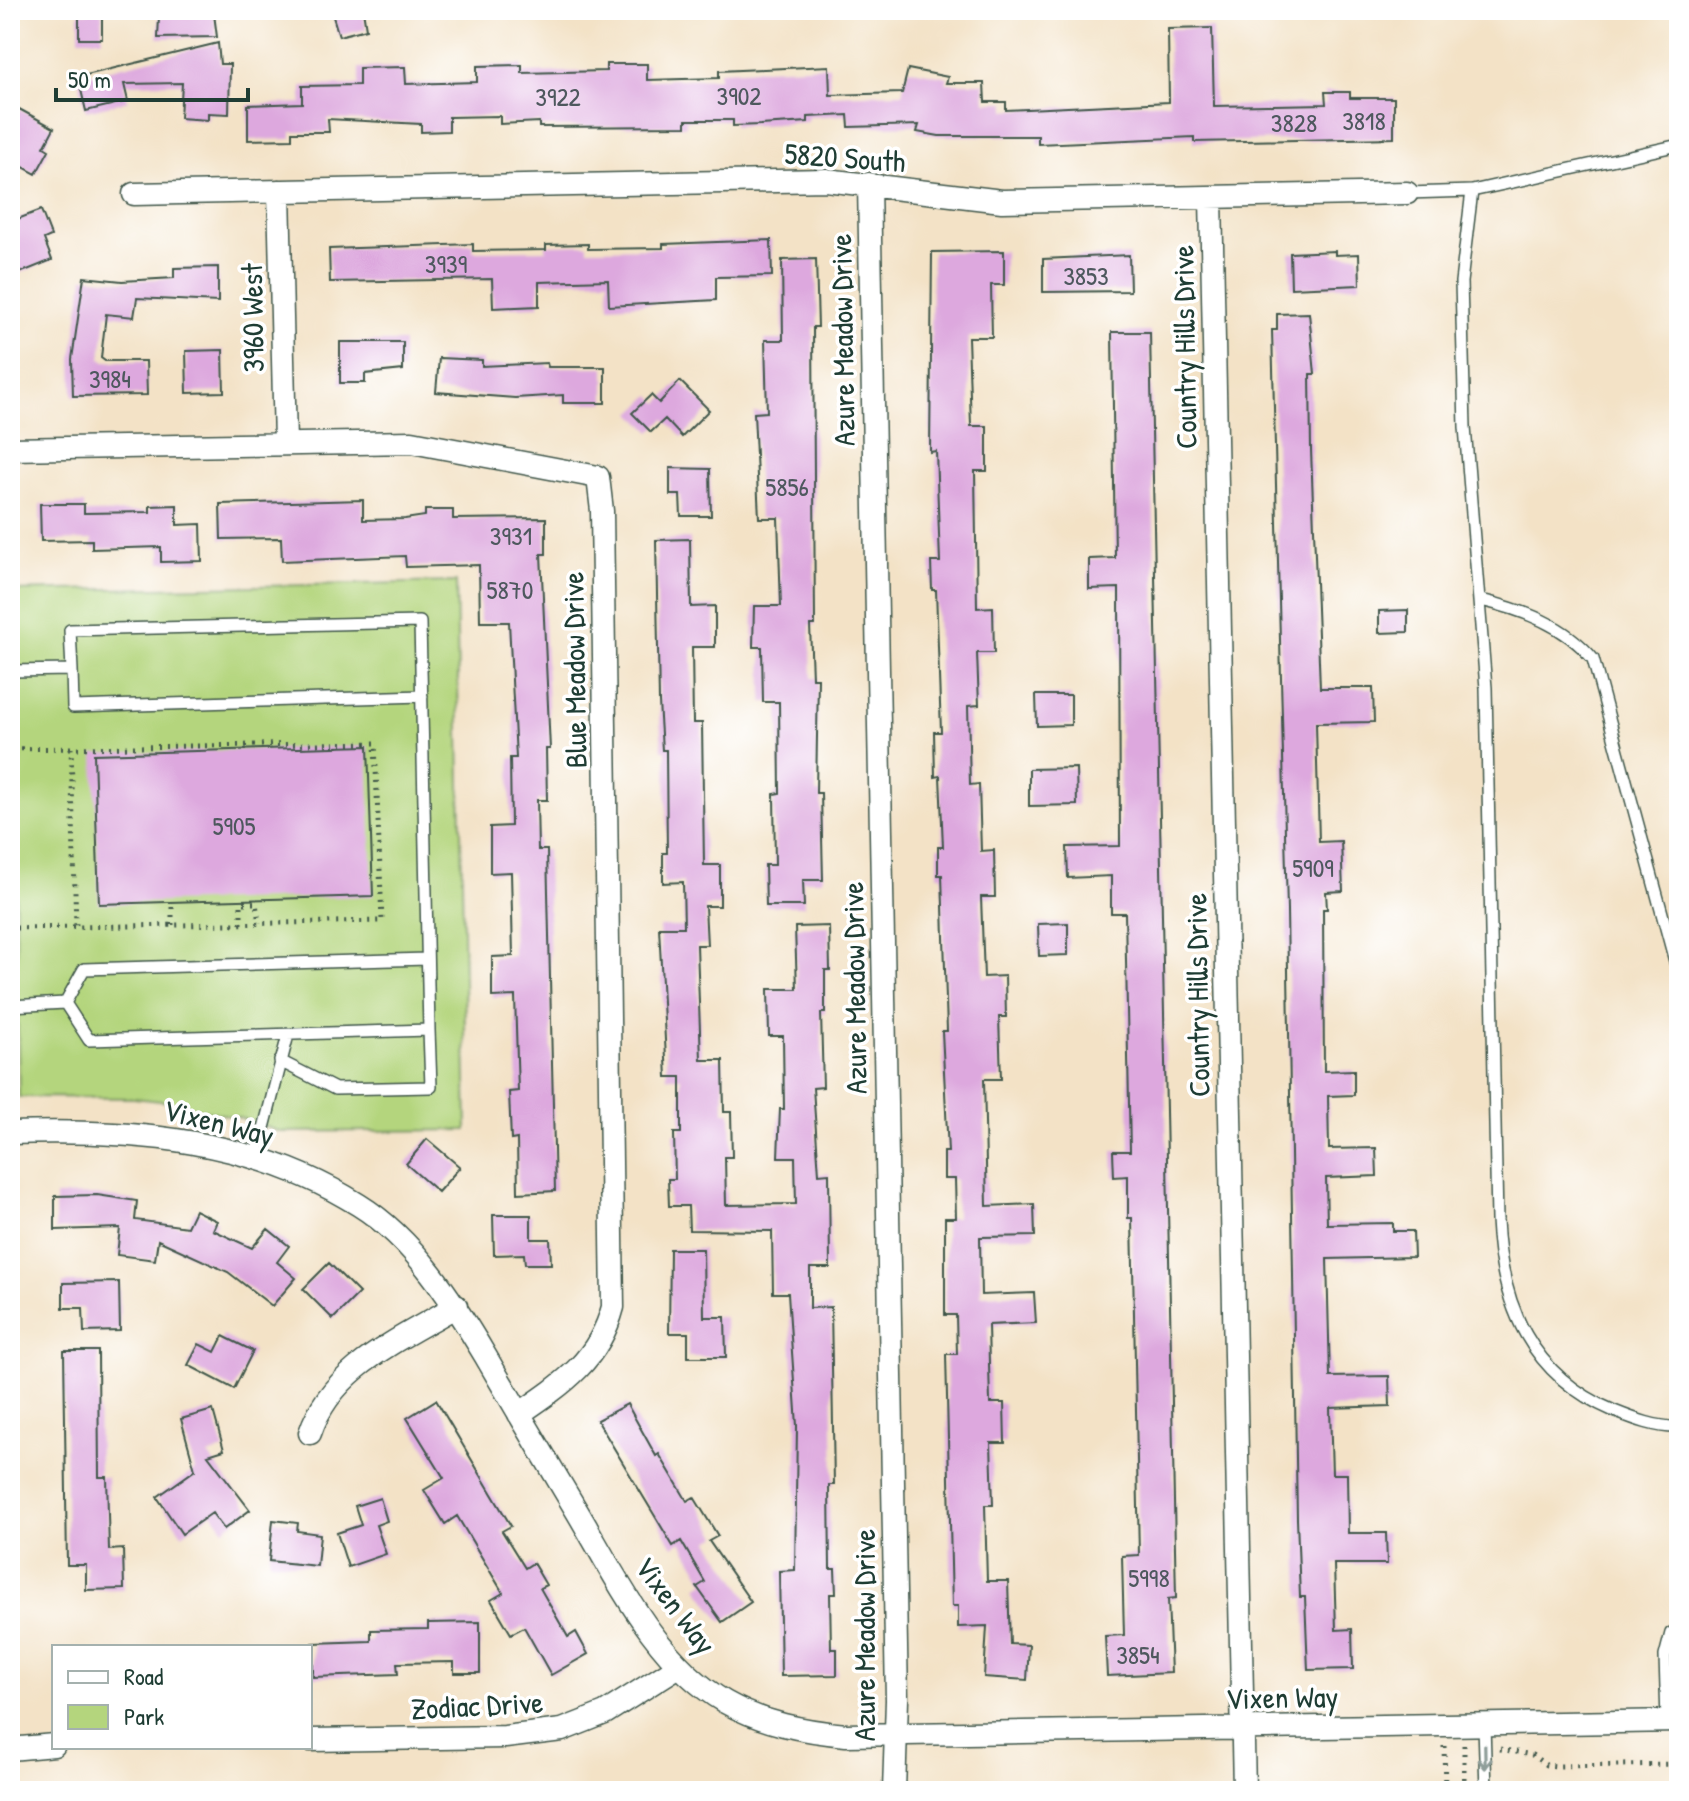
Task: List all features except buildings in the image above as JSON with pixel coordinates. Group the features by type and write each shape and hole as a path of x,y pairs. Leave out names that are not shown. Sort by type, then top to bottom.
{"street":[{"name":"5820 South","path":"134,194 826,180 1002,201 1407,193"},
{"name":"Azure Meadow Drive","path":"869,184 896,1733 894,1791"},
{"name":"3960 West","path":"279,191 285,443"},
{"name":"Country Hills Drive","path":"1211,197 1244,1791"},
{"name":"Blue Meadow Drive","path":"10,449 412,442 598,477 602,543 613,1307 598,1346 580,1370 519,1414"},
{"name":"Vixen Way","path":"10,1133 138,1133 188,1139 309,1178 361,1206 404,1245 456,1306 622,1588 679,1666 723,1701 768,1721 806,1732 896,1733 1673,1721"},
{"path":"310,1433 326,1395 346,1374 456,1306"},
{"name":"Zodiac Drive","path":"312,1740 505,1737 562,1730 605,1713 679,1666"},
{"path":"10,1749 52,1745"}],"lane":[{"path":"1407,193 1472,191 1679,145"},
{"path":"1472,191 1461,282 1465,427 1481,600 1497,1220 1505,1291 1518,1323 1540,1356 1570,1386 1594,1402 1633,1419 1679,1427"},
{"path":"1481,600 1559,628 1593,659 1679,976"},
{"path":"280,1061 335,1089 431,1087 427,959 422,696 420,622 70,630 73,707 422,696"},
{"path":"10,671 72,670"},
{"path":"65,1003 84,969 427,959"},
{"path":"10,1006 65,1003"},
{"path":"65,1003 89,1040 429,1030"},
{"path":"256,1159 288,1035"},
{"path":"1673,1721 1665,1656 1671,1633 1679,1631"},
{"path":"1484,1724 1486,1791"}],"path":[{"path":"13,749 375,743 382,921 16,928"},
{"path":"71,748 76,927"},
{"path":"241,924 241,903 256,903 259,923"},
{"path":"172,907 172,925"},
{"path":"1445,1791 1444,1744 1464,1744 1526,1754 1546,1765 1557,1766 1679,1764"},
{"path":"1464,1744 1464,1791"}],"green space":[{"path":"456,582 467,1130 280,1132 244,1119 169,1102 134,1098 19,1097 10,591"}]}
